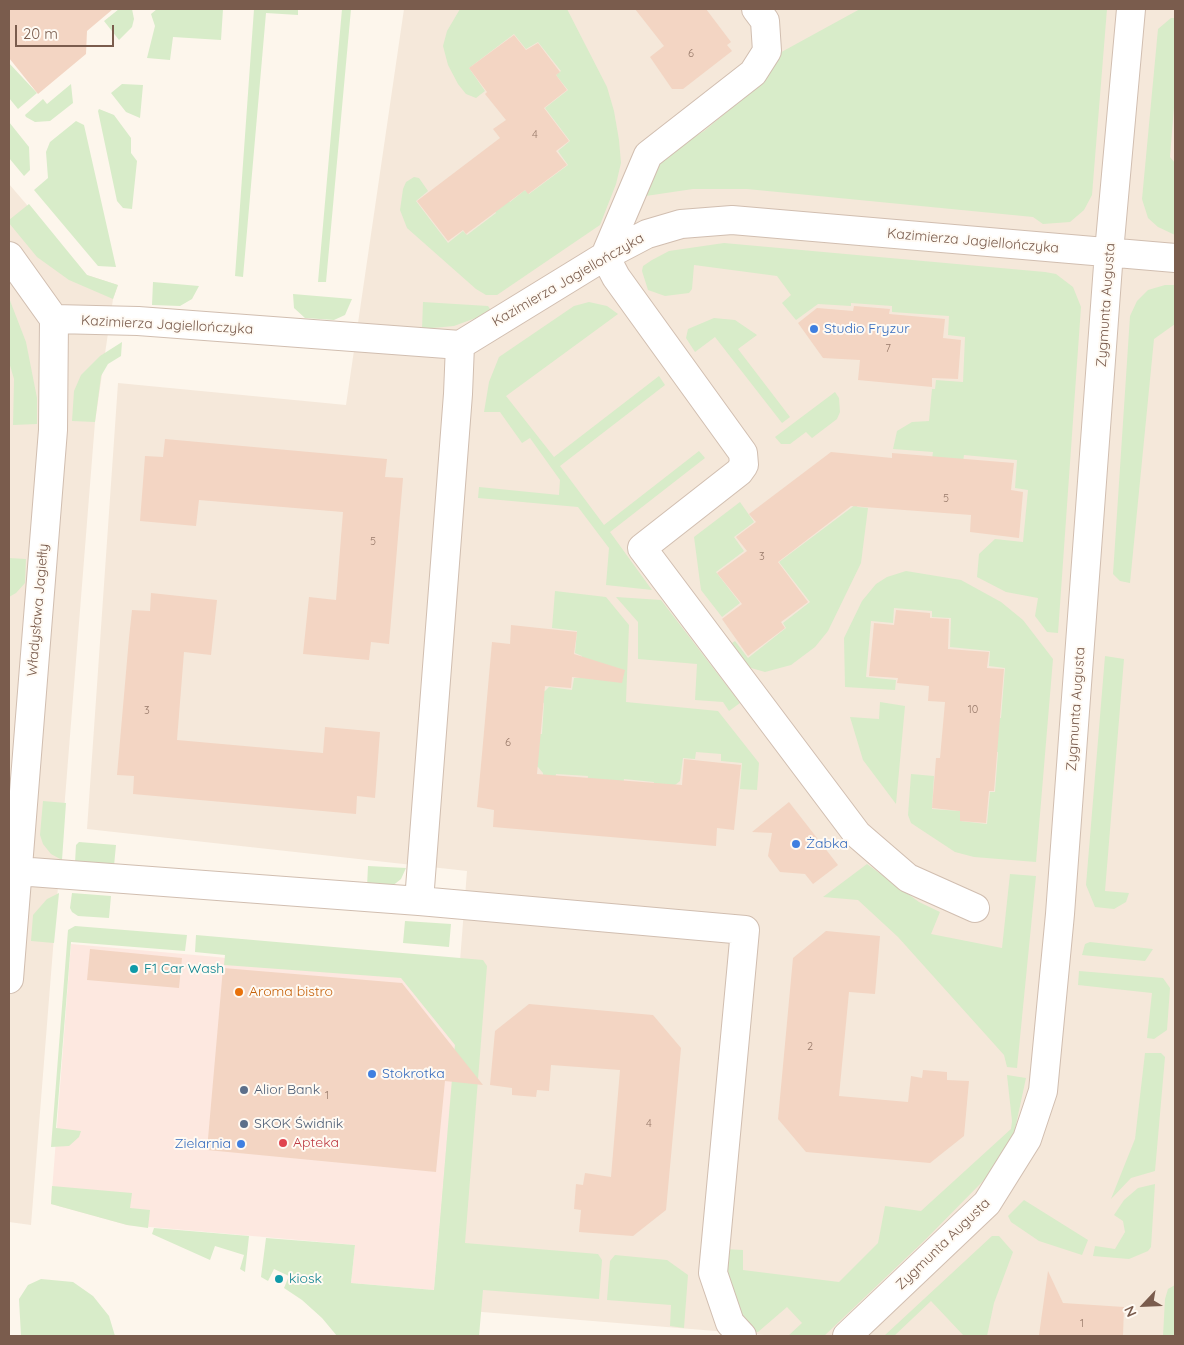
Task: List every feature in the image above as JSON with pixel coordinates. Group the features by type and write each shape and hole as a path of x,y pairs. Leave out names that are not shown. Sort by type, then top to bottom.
{"street":[{"path":"756,9 765,21 767,51 753,73 648,156 605,256 616,277 742,453 744,465 739,472 642,548 857,834 908,878 975,908"},
{"name":"Zygmunta Augusta","path":"847,1336 987,1203 1028,1139 1043,1091 1060,914 1109,252 1132,9"},
{"name":"Kazimierza Jagiellończyka","path":"54,319 138,321 460,345 605,256 647,234 681,224 732,220 1175,258"},
{"path":"9,256 54,319"},
{"name":"Władysława Jagiełły","path":"9,979 53,430 54,319"},
{"path":"419,901 458,394 460,345"},
{"path":"17,871 419,901 745,930 714,1273 730,1323 742,1336"}],"shaded area":[{"path":"404,9 1175,9 1175,1336 777,1336 433,1308 467,871 87,829 118,383 346,405"},
{"path":"9,184 87,275 118,285 113,299 95,422 31,1225 9,1222"},
{"path":"71,944 460,982 434,1290 351,1283 355,1245 127,1225 51,1204"}],"green space":[{"path":"119,9 132,9 134,19 132,27 119,40 104,21"},
{"path":"157,9 223,9 221,40 173,37 170,60 147,58 155,26 151,14"},
{"path":"254,9 298,9 298,15 266,13 243,277 235,276"},
{"path":"342,9 351,9 326,282 318,282"},
{"path":"460,9 567,9 607,87 614,111 619,140 621,163 616,184 600,225 497,295 486,295 476,289 407,228 400,210 403,189 406,182 414,177 419,178 428,191 416,201 448,243 463,231 467,235 496,213 493,208 507,198 510,202 525,190 529,194 568,165 558,151 570,141 545,108 568,90 556,75 561,71 538,42 526,49 514,34 469,68 485,91 476,98 466,94 458,84 448,65 443,46 447,31"},
{"path":"860,9 1107,9 1092,195 1084,210 1070,222 1043,224 1033,217 747,189 693,189 639,197 656,160 704,131 764,81 776,55"},
{"path":"1171,18 1175,18 1175,95 1170,157 1175,163 1175,235 1158,227 1148,218 1142,199 1158,29"},
{"path":"9,63 37,93 18,109 9,98"},
{"path":"71,84 73,103 50,121 35,122 26,117 25,115 43,99 47,104"},
{"path":"122,84 143,85 140,118 126,112 111,93"},
{"path":"99,109 114,115 131,138 131,153 137,161 132,209 123,208 117,201"},
{"path":"76,121 84,125 116,267 98,266 34,190 48,178 46,152 50,142"},
{"path":"9,122 29,147 30,170 24,176 9,158"},
{"path":"29,204 87,275 118,285 113,299 69,280 37,257 9,223 9,220"},
{"path":"724,243 1045,272 1056,274 1073,287 1081,307 1058,633 1047,632 1035,616 1038,598 1006,592 977,577 979,554 995,539 1023,542 1028,490 1015,488 1017,460 964,455 963,462 932,459 933,452 893,449 897,431 912,422 929,421 932,389 935,389 936,380 963,382 965,337 948,335 949,316 892,312 892,306 851,303 851,306 818,304 796,320 782,303 791,295 777,276 694,265 692,289 689,293 665,296 648,290 642,271 643,266 652,260 669,251"},
{"path":"153,282 199,286 192,299 180,306 152,305"},
{"path":"1165,285 1175,285 1175,324 1154,339 1130,583 1120,581 1113,574 1130,316 1137,301 1148,290"},
{"path":"293,294 352,299 345,315 334,320 305,318 294,308"},
{"path":"9,298 26,342 37,398 37,424 13,425 14,379 9,362"},
{"path":"423,302 488,306 492,312 454,326 422,329"},
{"path":"589,302 607,306 618,314 506,396 554,457 659,376 665,385 560,466 604,525 699,451 705,458 610,532 652,590 606,585 609,548 578,507 478,498 479,487 559,495 560,480 530,438 522,443 500,412 484,412 489,382 499,357 574,306"},
{"path":"714,318 735,320 757,335 738,349 790,417 782,423 715,337 695,352 686,338 688,329"},
{"path":"122,342 121,356 108,364 101,376 95,422 72,421 74,391 81,375 100,356"},
{"path":"835,392 839,398 840,412 837,419 812,438 806,432 790,444 781,444 775,437"},
{"path":"740,502 754,522 734,537 744,551 716,572 740,603 722,617 701,590 694,537"},
{"path":"855,505 868,508 861,563 828,631 815,647 791,665 765,672 742,663 729,645 735,641 748,658 786,628 783,623 810,602 779,562"},
{"path":"9,558 26,559 25,583 16,593 9,597"},
{"path":"906,571 961,580 1001,602 1023,620 1053,659 1036,862 974,857 955,852 911,823 908,815 911,774 934,776 932,809 960,811 960,821 987,824 990,792 995,792 998,752 993,752 996,718 1001,718 1005,668 989,666 990,651 950,647 951,618 932,617 932,611 894,608 893,623 871,621 866,677 896,680 895,690 845,687 844,638 862,601 876,584 887,577"},
{"path":"555,591 606,597 629,625 626,702 718,711 759,763 757,790 740,789 742,763 721,761 721,754 696,752 695,759 683,758 680,781 675,785 653,789 654,782 624,779 623,786 587,784 588,776 556,774 555,782 543,780 543,773 538,767 531,766 534,734 542,734 544,703 537,702 539,690 545,691 549,687 572,690 574,678 580,678 582,656 575,653 577,631 552,628"},
{"path":"616,597 661,600 740,703 729,711 723,702 695,700 697,664 638,659 638,622"},
{"path":"1105,656 1124,659 1105,891 1129,893 1126,902 1114,909 1095,907 1086,885"},
{"path":"880,702 905,706 896,804 863,760 850,717 879,719"},
{"path":"43,801 66,803 62,860 51,854 43,844 40,835"},
{"path":"79,842 116,845 114,866 75,863 76,845"},
{"path":"867,864 919,902 940,912 931,934 1002,948 1010,874 1036,876 1017,1068 1007,1067 1004,1055 898,937 858,900 823,897"},
{"path":"368,866 406,868 401,879 391,887 367,887"},
{"path":"59,893 54,943 31,941 33,915 47,899"},
{"path":"72,893 111,896 109,918 78,916 72,912 70,908"},
{"path":"405,921 451,924 449,947 403,943"},
{"path":"75,926 187,935 185,951 71,942 56,1128 81,1131 79,1137 69,1146 51,1147 68,930"},
{"path":"196,935 483,960 487,966 465,1243 598,1254 602,1260 599,1299 483,1290 479,1336 337,1336 322,1318 302,1300 284,1288 289,1276 274,1269 268,1281 261,1277 266,1238 355,1245 351,1283 434,1290 455,1045 401,978 224,965 225,955 195,952"},
{"path":"1090,942 1153,949 1145,961 1082,955 1085,944"},
{"path":"1079,971 1163,978 1170,988 1167,1030 1154,1039 1147,1038 1152,993 1078,985"},
{"path":"1145,1053 1161,1053 1165,1057 1155,1171 1131,1178 1111,1199 1135,1139"},
{"path":"1007,1075 1026,1078 1014,1134 986,1178 926,1239 824,1336 788,1336 802,1323 787,1307 758,1332 746,1332 721,1270 723,1249 743,1250 743,1270 839,1282 878,1243 885,1206 921,1211 1011,1129 1012,1121"},
{"path":"1155,1184 1151,1247 1148,1251 1129,1259 1093,1256 1095,1246 1115,1249 1125,1232 1123,1221 1114,1215 1124,1200 1138,1188"},
{"path":"52,1186 132,1193 130,1208 150,1210 148,1228 127,1225 51,1204"},
{"path":"1024,1200 1088,1240 1082,1255 1039,1241 1011,1222 1008,1216"},
{"path":"154,1228 249,1236 245,1272 240,1269 244,1255 215,1246 210,1260 152,1234"},
{"path":"992,1236 999,1236 1013,1252 994,1303 987,1336 964,1336 931,1301 894,1336 884,1336"},
{"path":"615,1255 667,1260 688,1275 684,1328 670,1326 671,1305 607,1300 610,1261"},
{"path":"41,1279 73,1282 93,1296 109,1316 115,1336 21,1336 19,1299 28,1285"},
{"path":"1175,1285 1175,1336 1163,1336 1165,1299 1168,1289"}],"building":[{"path":"9,9 113,9 87,31 86,54 38,94 9,58"},
{"path":"635,9 706,9 731,42 727,45 732,51 683,89 672,89 650,57 664,46"},
{"path":"514,35 526,50 538,43 560,72 556,75 567,90 544,108 569,141 556,151 567,165 528,194 525,190 466,234 463,230 448,241 417,201 500,138 493,129 506,120 485,94 487,92 469,68"},
{"path":"854,306 890,309 889,314 945,319 943,338 961,340 958,379 932,378 932,387 858,380 860,360 823,358 798,323 817,308 853,311"},
{"path":"165,439 387,459 385,477 403,478 389,644 371,642 369,660 303,654 309,597 336,600 343,512 199,500 196,526 140,521 145,456 163,457"},
{"path":"831,452 892,458 892,453 1014,463 1011,490 1023,492 1019,538 970,532 971,515 851,506 778,562 808,602 781,622 785,628 748,656 722,619 742,604 717,573 747,551 736,537 756,522 749,514"},
{"path":"151,593 217,600 211,655 184,652 177,740 323,753 325,727 380,732 375,798 357,796 356,814 133,794 134,776 117,775 129,638 132,610 150,611"},
{"path":"896,610 930,613 930,618 949,619 948,649 989,652 987,668 1004,669 994,791 989,791 986,823 960,821 960,811 932,808 936,758 940,758 945,702 928,701 929,686 897,683 898,678 869,676 874,623 894,625"},
{"path":"511,625 577,632 574,654 625,670 622,683 572,677 571,688 545,686 537,774 682,785 684,759 741,765 734,830 717,828 716,846 493,827 494,810 477,807 492,642 510,644"},
{"name":"Żabka","path":"789,802 838,865 813,884 805,874 780,872 768,856 772,833 752,832"},
{"path":"826,931 880,936 875,994 849,992 839,1096 908,1102 911,1076 922,1078 923,1070 947,1072 947,1080 969,1081 964,1136 930,1163 806,1152 778,1119 793,958"},
{"name":"F1 Car Wash","path":"90,949 182,958 179,988 87,980"},
{"path":"223,968 402,983 483,1085 445,1081 436,1172 207,1150"},
{"path":"529,1004 653,1015 681,1048 666,1210 633,1236 579,1232 581,1210 574,1209 576,1184 583,1185 585,1173 611,1177 620,1070 551,1065 549,1091 537,1090 536,1097 512,1095 512,1088 490,1085 495,1031"},
{"path":"1048,1271 1063,1303 1124,1307 1123,1336 1039,1335"}],"place":[{"name":"Studio Fryzur","path":"814,329"},
{"name":"Żabka","path":"796,844"},
{"name":"F1 Car Wash","path":"134,969"},
{"name":"Aroma bistro","path":"239,992"},
{"name":"Stokrotka","path":"372,1074"},
{"name":"Alior Bank","path":"244,1090"},
{"name":"SKOK Świdnik","path":"244,1124"},
{"name":"Apteka","path":"283,1143"},
{"name":"Zielarnia","path":"241,1144"},
{"name":"kiosk","path":"279,1279"}]}
